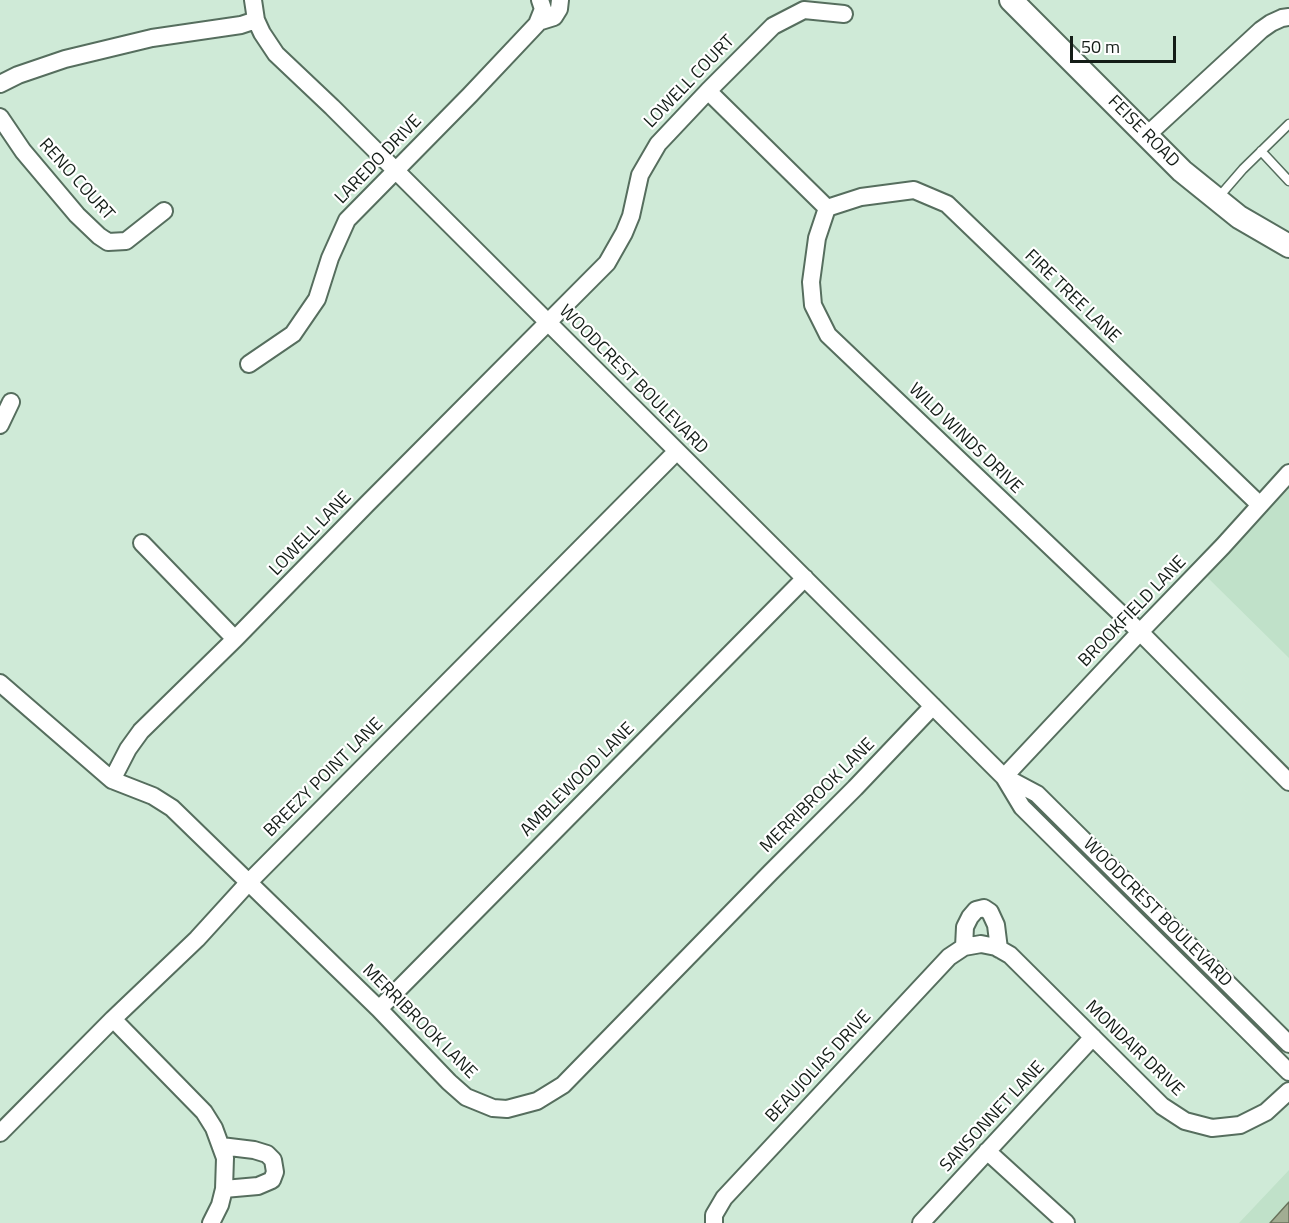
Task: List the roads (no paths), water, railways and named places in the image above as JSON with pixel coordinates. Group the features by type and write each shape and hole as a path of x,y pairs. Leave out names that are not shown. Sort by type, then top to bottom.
{"main road":[{"name":"FEISE ROAD","path":"1011,0 1182,171 1239,217 1289,246"}],"street":[{"name":"WOODCREST BOULEVARD","path":"253,0 256,20 276,54 332,107 1004,777 1022,807 1289,1072"},
{"path":"538,22 543,9 540,0"},
{"name":"LAREDO DRIVE","path":"249,364 293,334 316,299 330,258 347,220 538,22 554,17 559,9 560,0"},
{"name":"LOWELL COURT","path":"548,322 607,263 631,216 640,175 658,144 708,91 772,26 804,10 844,14"},
{"path":"1146,136 1261,30 1271,22 1289,17"},
{"path":"0,84 18,75 65,59 152,38 241,25 256,20"},
{"path":"708,91 827,208"},
{"name":"RENO COURT","path":"0,117 23,151 77,215 108,242 126,241 164,211"},
{"name":"FIRE TREE LANE","path":"827,208 861,197 914,190 947,204 1260,505"},
{"name":"WILD WINDS DRIVE","path":"827,208 817,238 811,282 813,305 828,335 1140,632 1289,782"},
{"name":"LOWELL LANE","path":"112,780 128,749 141,731 548,322"},
{"path":"0,425 11,402"},
{"name":"BREEZY POINT LANE","path":"0,1133 113,1019 197,939 248,883 676,451"},
{"name":"BROOKFIELD LANE","path":"1004,777 1289,473"},
{"path":"142,543 235,639"},
{"name":"AMBLEWOOD LANE","path":"379,1010 805,578"},
{"name":"MERRIBROOK LANE","path":"0,683 112,780 153,796 172,808 466,1097 494,1108 507,1109 537,1101 563,1085 933,706"},
{"name":"WOODCREST BOULEVARD","path":"1004,777 1037,794 1289,1044"},
{"path":"984,908 990,912 996,925 999,949 981,944 964,947 965,927 970,917 976,910 984,908"},
{"name":"BEAUJOLIAS DRIVE","path":"711,1222 724,1198 732,1189 949,957 964,947"},
{"name":"MONDAIR DRIVE","path":"999,949 1010,955 1162,1106 1185,1121 1212,1128 1240,1125 1266,1112 1289,1091"},
{"path":"113,1019 204,1112 214,1128 225,1158 224,1189 220,1205 211,1223"},
{"name":"SANSONNET LANE","path":"921,1223 1093,1037"},
{"path":"221,1146 267,1154 273,1160 275,1172 272,1180 258,1186 224,1189"},
{"path":"987,1151 1066,1223"}],"lane":[{"path":"1217,200 1243,169 1289,124"},
{"path":"1261,151 1289,181"}]}
